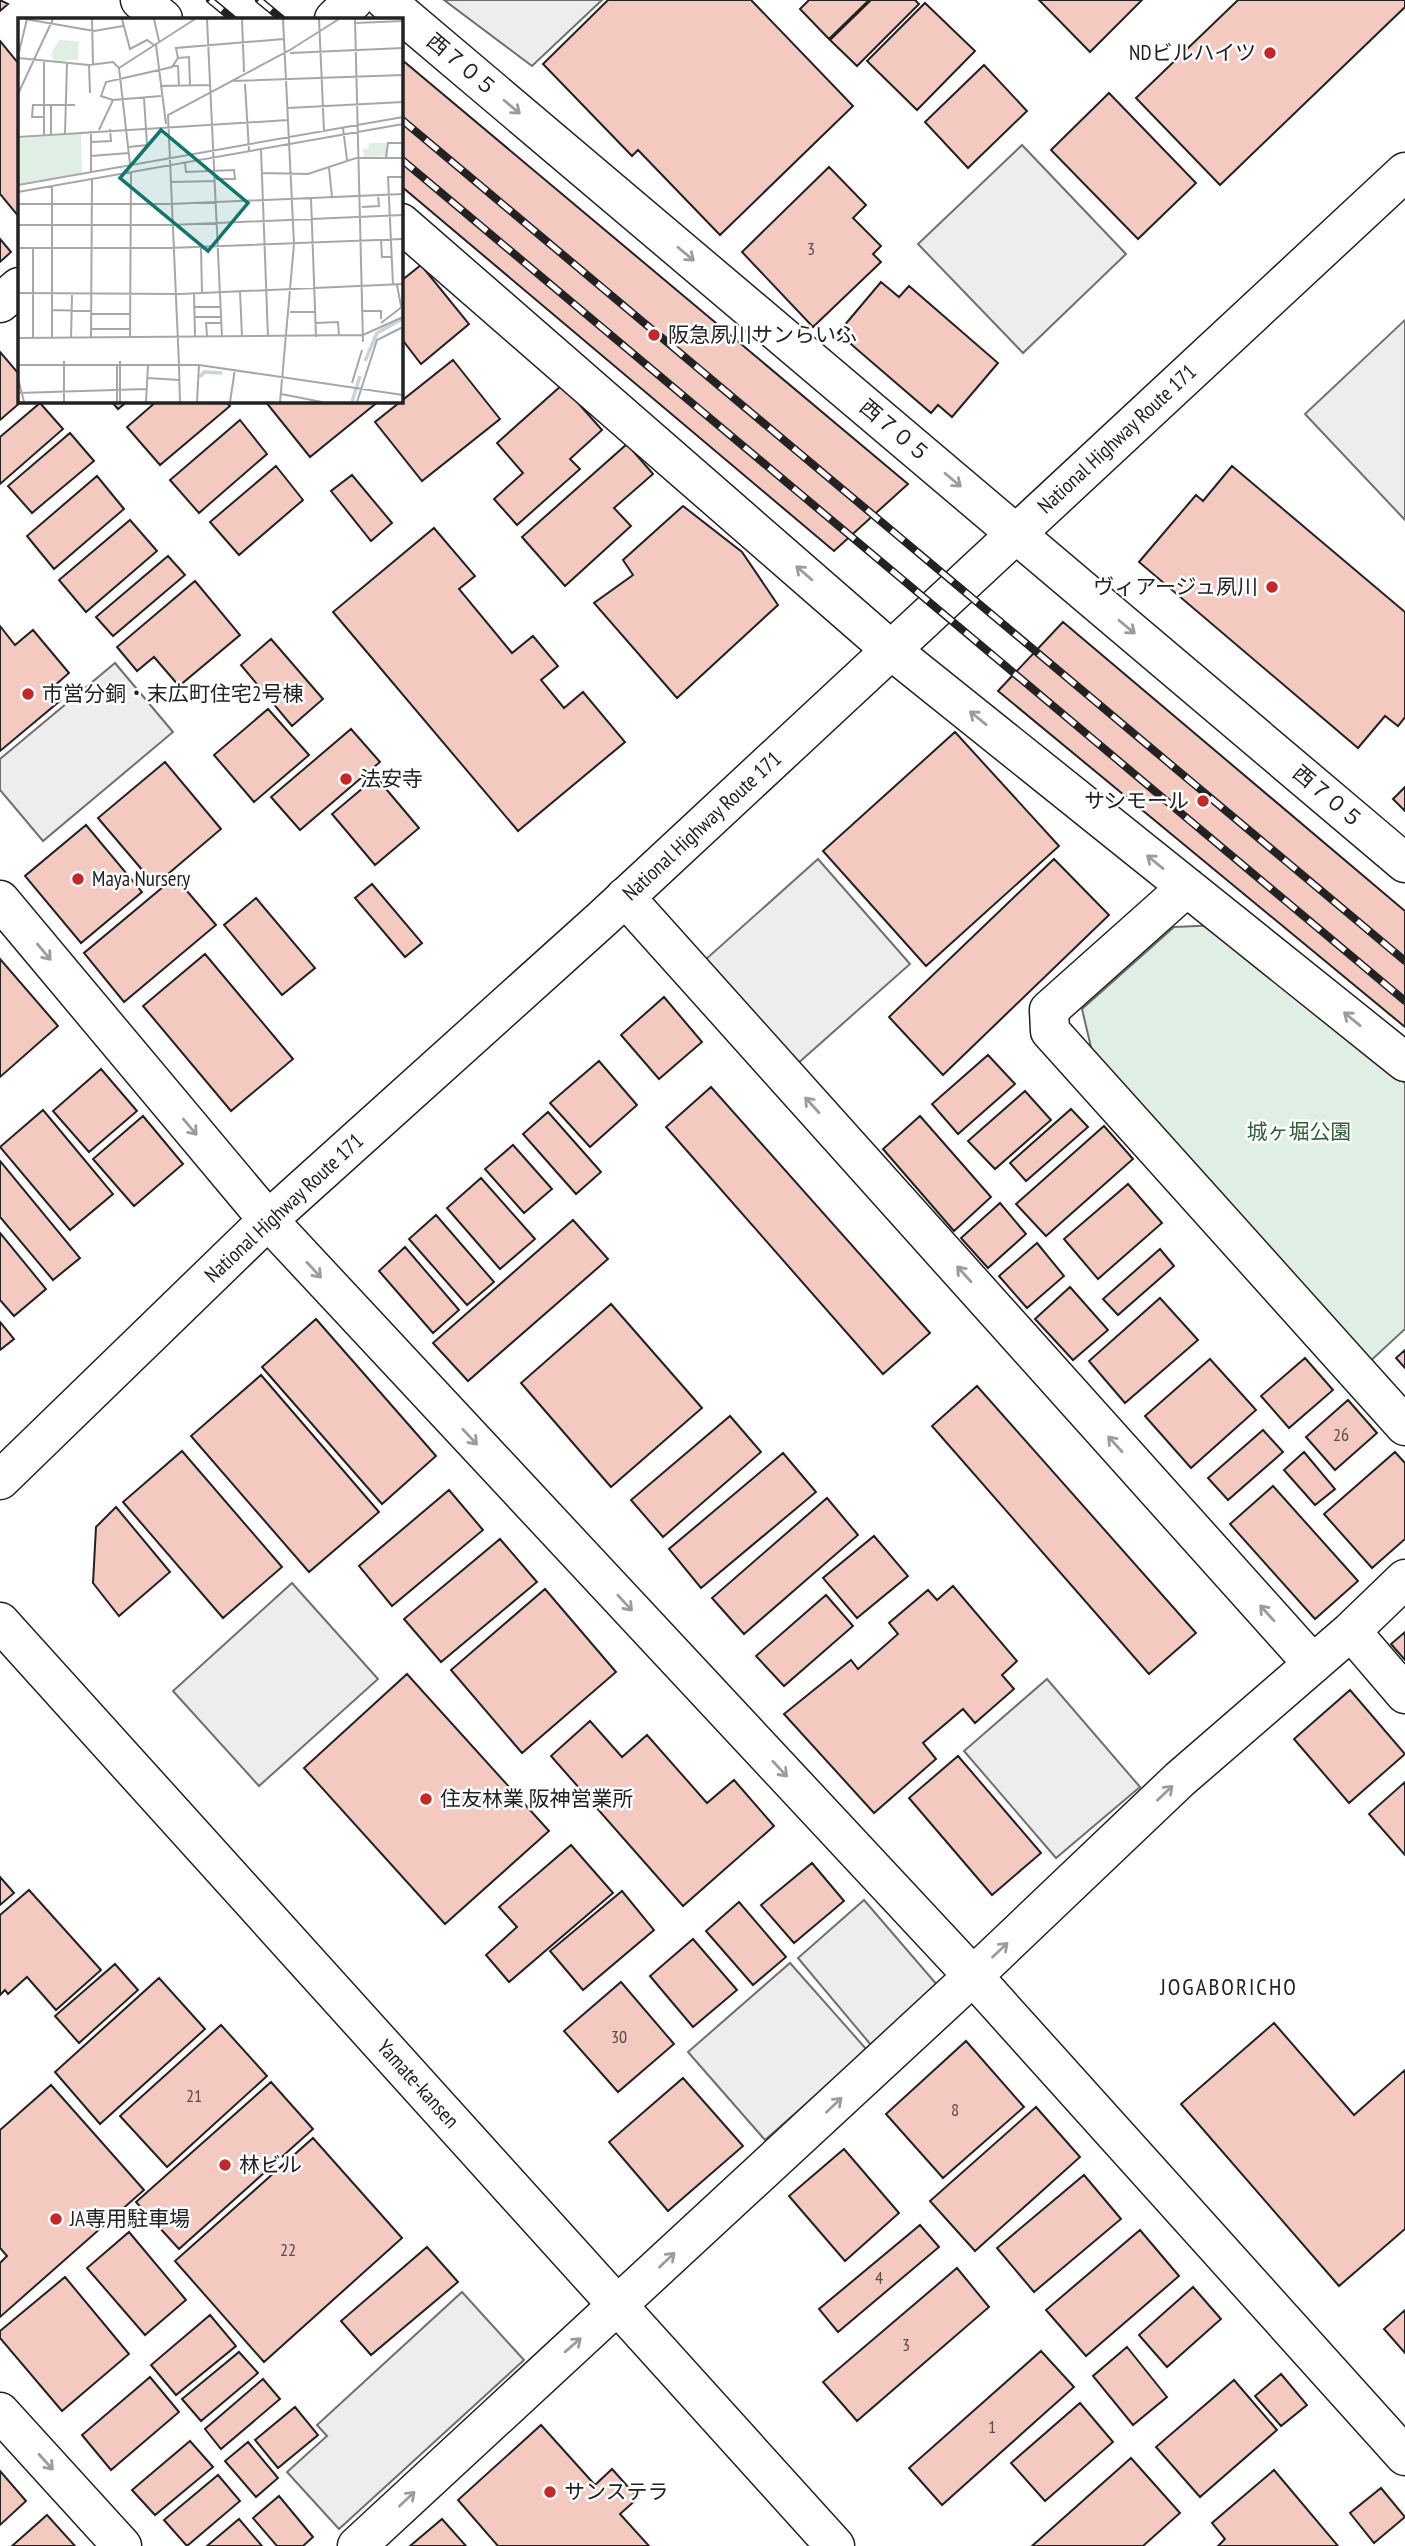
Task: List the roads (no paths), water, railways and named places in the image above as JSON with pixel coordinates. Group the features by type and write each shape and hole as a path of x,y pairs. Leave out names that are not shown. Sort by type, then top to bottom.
{"main road":[{"path":"140,0 162,18"},
{"path":"335,18 354,0"},
{"name":"西７０５","path":"385,0 1405,863"},
{"name":"National Highway Route 171","path":"0,1480 268,1220 625,897 1405,172"},
{"path":"402,224 891,650 1405,1062"},
{"path":"0,303 18,288"},
{"path":"1187,887 1049,1010 1050,1031 1405,1426"},
{"path":"625,897 1313,1664"},
{"path":"0,900 268,1220 973,1976 1405,2456"},
{"path":"357,2546 973,1976 1180,1779 1351,1631 1405,1579"},
{"name":"Yamate-kansen","path":"0,1622 835,2546"},
{"path":"1351,1631 1405,1694"},
{"path":"0,2412 122,2546"}],"railway":[{"path":"210,0 232,18"},
{"path":"259,0 281,18"},
{"path":"402,120 1405,961"},
{"path":"402,160 1405,1001"}],"place":[{"name":"NDビルハイツ","path":"1270,53"},
{"name":"阪急夙川サンらいふ","path":"654,335"},
{"name":"ヴィアージュ夙川","path":"1272,587"},
{"name":"市営分銅・末広町住宅2号棟","path":"28,694"},
{"name":"法安寺","path":"346,779"},
{"name":"サンモール","path":"1203,801"},
{"name":"Maya Nursery","path":"78,879"},
{"name":"住友林業 阪神営業所","path":"426,1799"},
{"name":"林ビル","path":"225,2165"},
{"name":"JA専用駐車場","path":"56,2219"},
{"name":"サンステラ","path":"550,2492"}],"district":[{"name":"JOGABORICHO","path":"1229,1987"}],"park label":[{"name":"城ヶ堀公園","path":"1299,1132"}]}
